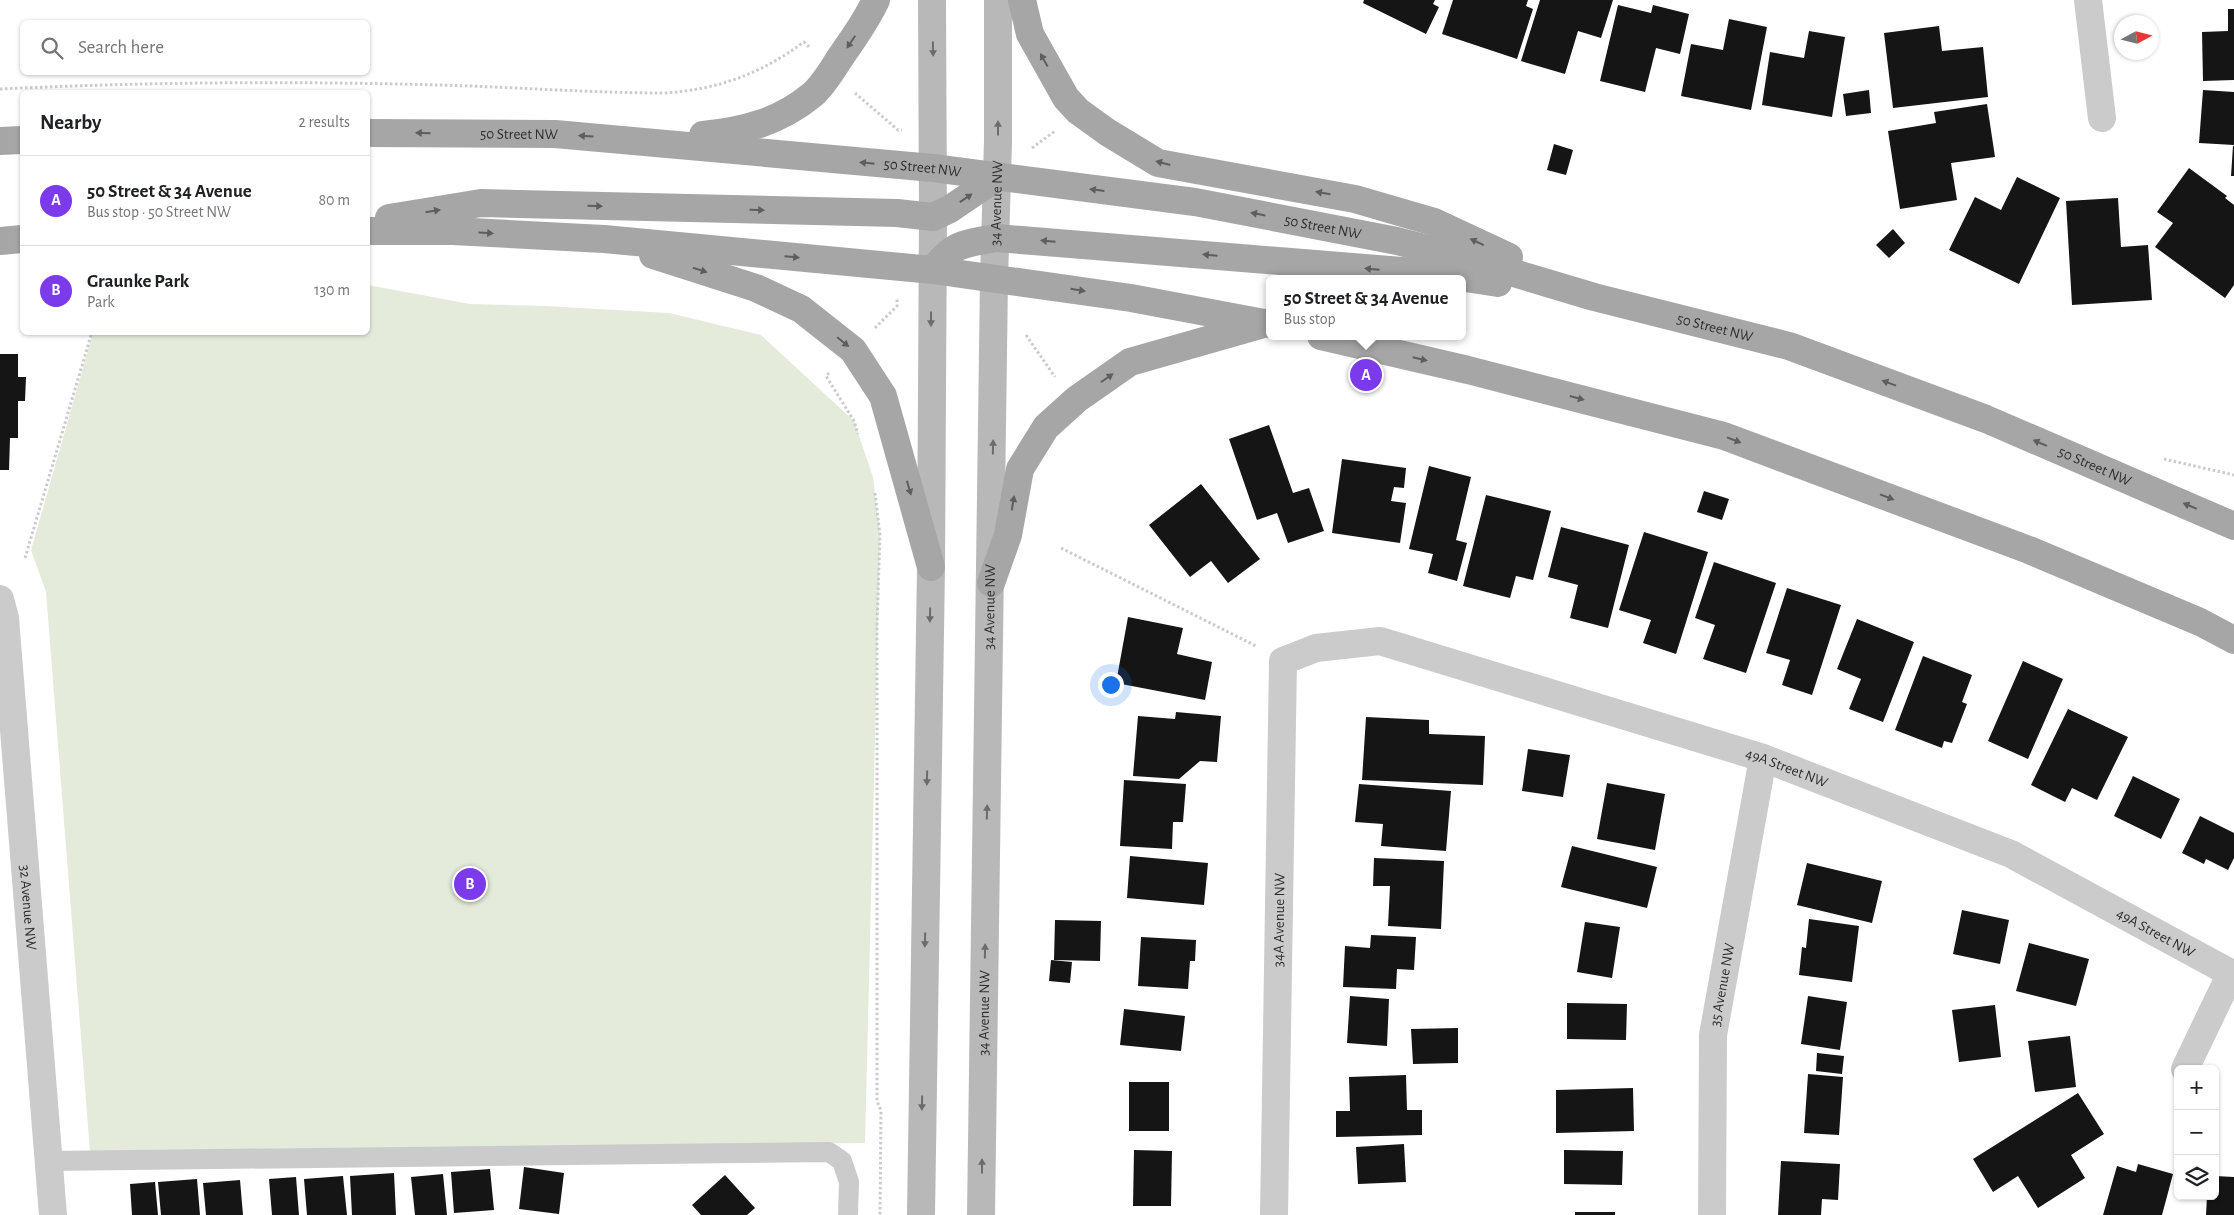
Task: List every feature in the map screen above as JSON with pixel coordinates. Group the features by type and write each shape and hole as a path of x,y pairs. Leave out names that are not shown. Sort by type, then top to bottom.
{"main road":[{"path":"634,140 735,132 778,118 813,94 831,72 867,18 876,0"},
{"path":"921,1215 931,567 932,0"},
{"name":"34 Avenue NW","path":"982,1215 998,0"},
{"path":"1022,0 1030,34 1066,98 1078,111 1107,132 1158,163 1355,199 1434,222 1508,257 1789,346"},
{"name":"50 Street NW","path":"370,132 555,134 933,168 1195,202 1397,241 1467,259 1594,297 1789,346 1986,420 2234,526"},
{"path":"0,142 20,140"},
{"path":"370,221 481,204 897,213 933,217 950,209 997,177"},
{"path":"370,231 453,231 604,239 933,270 1131,298 1266,324"},
{"path":"933,270 947,252 966,243 996,238 1446,275"},
{"path":"0,241 20,239"},
{"path":"604,239 765,292 801,309 853,350 883,396 931,567"},
{"path":"1466,278 1594,297"},
{"path":"991,583 1008,535 1020,469 1046,426 1077,399 1130,362 1266,325"},
{"path":"1338,340 1468,370 1724,436 2029,550 2200,622 2234,640"}],"street":[{"path":"2088,0 2102,118"},
{"name":"32 Avenue NW","path":"0,599 5,618 53,1215"},
{"name":"49A Street NW","path":"1283,661 1316,648 1380,641 1763,758 2011,854 2232,974 2187,1065"},
{"name":"34A Avenue NW","path":"1274,1215 1283,661"},
{"name":"35 Avenue NW","path":"1712,1215 1713,1035 1763,758"}],"lane":[{"path":"49,1161 829,1152 842,1161 849,1182 848,1215"}],"path":[{"path":"0,89 92,84 260,83 438,85 666,93 694,91 721,85 779,60 804,42"},
{"path":"1025,334 1056,379"},
{"path":"25,558 91,335"},
{"path":"826,376 854,421 860,440"},
{"path":"874,486 880,536 877,625 877,1101 881,1111 880,1215"},
{"path":"1061,548 1230,631 1283,661"}],"green space":[{"path":"370,285 470,304 669,313 761,335 854,421 873,477 880,535 865,1143 90,1152 46,592 31,550 92,335 370,335"}],"building":[{"path":"1364,0 1435,0 1433,4 1439,7 1426,34 1363,3"},
{"path":"1453,0 1528,0 1526,6 1533,9 1517,59 1442,34"},
{"path":"1540,0 1613,0 1601,38 1578,31 1565,74 1521,61"},
{"path":"1618,5 1651,13 1653,5 1689,14 1680,54 1656,48 1645,92 1600,81"},
{"path":"2228,9 2234,9 2234,80 2203,81 2202,32 2228,31"},
{"path":"1729,19 1767,27 1751,110 1681,96 1691,44 1723,50"},
{"path":"1939,26 1942,51 1983,47 1988,97 1893,108 1884,33"},
{"path":"1809,31 1845,37 1832,117 1762,105 1770,52 1804,58"},
{"path":"1869,90 1871,113 1846,116 1843,94"},
{"path":"2203,90 2234,92 2234,145 2199,143"},
{"path":"1987,104 1995,157 1951,163 1957,200 1900,209 1888,131 1936,123 1934,112"},
{"path":"1554,144 1573,150 1566,175 1547,170"},
{"path":"2233,146 2234,176 2231,176"},
{"path":"2189,168 2227,196 2225,198 2234,205 2234,285 2225,298 2155,247 2173,223 2157,212"},
{"path":"2017,177 2060,198 2019,284 1949,250 1975,197 2001,210"},
{"path":"2118,198 2121,247 2148,245 2152,300 2072,305 2066,201"},
{"path":"1893,229 1905,243 1889,258 1876,245"},
{"path":"0,354 18,354 18,377 26,377 25,401 18,401 18,438 10,438 9,470 0,470"},
{"path":"1269,425 1293,493 1309,488 1324,531 1288,543 1277,513 1257,520 1229,439"},
{"path":"1342,459 1406,468 1404,488 1394,487 1391,501 1406,503 1400,543 1332,533"},
{"path":"1429,466 1471,477 1456,540 1467,543 1457,581 1428,573 1433,554 1409,549"},
{"path":"1201,484 1260,559 1228,583 1211,561 1190,577 1149,525"},
{"path":"1704,491 1729,499 1722,520 1697,512"},
{"path":"1486,495 1551,511 1533,580 1516,576 1510,598 1463,586"},
{"path":"1561,527 1629,545 1608,628 1570,618 1578,585 1548,577"},
{"path":"1644,532 1708,552 1676,654 1643,643 1651,620 1619,610"},
{"path":"1714,562 1776,583 1746,673 1703,659 1715,625 1695,618"},
{"path":"1787,588 1841,605 1812,695 1782,685 1790,660 1766,653"},
{"path":"1128,617 1183,628 1177,654 1212,662 1205,700 1116,683"},
{"path":"1857,619 1914,642 1883,722 1849,709 1861,679 1837,669"},
{"path":"1923,656 1972,675 1962,702 1967,704 1952,743 1944,741 1942,748 1895,730"},
{"path":"2023,661 2063,679 2028,759 1988,741"},
{"path":"2068,709 2128,737 2097,800 2072,788 2065,802 2031,785"},
{"path":"1176,712 1221,716 1217,762 1200,761 1179,779 1133,776 1138,716 1175,719"},
{"path":"1366,717 1429,720 1429,734 1485,736 1483,785 1362,780"},
{"path":"1528,749 1570,755 1563,797 1522,791"},
{"path":"2133,776 2180,799 2161,839 2114,816"},
{"path":"1124,780 1186,784 1183,822 1173,822 1172,849 1120,846"},
{"path":"1607,783 1665,794 1655,850 1597,839"},
{"path":"1359,784 1451,791 1446,851 1381,846 1383,824 1355,822"},
{"path":"2200,816 2234,833 2234,858 2228,870 2206,859 2204,864 2182,853"},
{"path":"1572,846 1657,867 1647,908 1561,887"},
{"path":"1130,856 1208,863 1204,905 1127,898"},
{"path":"1374,858 1444,861 1441,929 1388,926 1390,886 1373,886"},
{"path":"1807,863 1882,881 1872,923 1797,905"},
{"path":"1962,910 2009,920 2000,964 1953,954"},
{"path":"1809,919 1859,926 1852,982 1799,975 1802,947 1806,948"},
{"path":"1055,920 1101,921 1100,961 1054,960"},
{"path":"1585,922 1620,927 1612,978 1577,972"},
{"path":"1371,935 1416,937 1414,970 1397,969 1396,989 1343,987 1345,946 1370,948"},
{"path":"1141,937 1196,940 1195,961 1190,961 1188,989 1138,986"},
{"path":"2029,943 2089,959 2076,1006 2016,991"},
{"path":"1051,960 1072,962 1070,983 1049,981"},
{"path":"1350,996 1389,999 1387,1046 1347,1043"},
{"path":"1808,996 1847,1002 1840,1050 1801,1044"},
{"path":"1567,1003 1627,1004 1626,1040 1567,1039"},
{"path":"1995,1005 2001,1057 1959,1062 1952,1010"},
{"path":"1124,1009 1185,1016 1181,1051 1120,1045"},
{"path":"1458,1028 1458,1063 1413,1064 1411,1029"},
{"path":"2070,1036 2076,1087 2035,1092 2028,1041"},
{"path":"1817,1053 1844,1056 1842,1074 1816,1071"},
{"path":"1808,1074 1843,1077 1839,1135 1804,1133"},
{"path":"1406,1075 1407,1110 1422,1110 1422,1135 1336,1137 1336,1111 1350,1111 1349,1077"},
{"path":"1129,1082 1169,1082 1169,1131 1129,1131"},
{"path":"1633,1088 1634,1131 1556,1133 1556,1090"},
{"path":"2078,1093 2104,1134 2071,1155 2085,1178 2038,1208 2018,1176 1993,1192 1973,1159"},
{"path":"1404,1144 1406,1182 1358,1184 1356,1147"},
{"path":"1134,1150 1172,1151 1171,1206 1133,1206"},
{"path":"1564,1150 1623,1151 1622,1185 1564,1184"},
{"path":"1781,1161 1840,1164 1838,1200 1822,1199 1821,1215 1778,1215"},
{"path":"2138,1164 2173,1174 2162,1215 2103,1215 2117,1166 2136,1172"},
{"path":"524,1167 564,1173 559,1214 519,1209"},
{"path":"490,1169 494,1210 454,1213 451,1172"},
{"path":"394,1173 396,1215 352,1215 350,1176"},
{"path":"443,1174 447,1215 415,1215 411,1177"},
{"path":"725,1175 755,1208 747,1215 701,1215 692,1205"},
{"path":"343,1176 347,1215 307,1215 304,1179"},
{"path":"2219,1176 2234,1177 2234,1215 2206,1215 2207,1200 2219,1200"},
{"path":"296,1177 299,1215 272,1215 269,1179"},
{"path":"197,1179 200,1215 161,1215 158,1182"},
{"path":"240,1180 243,1215 206,1215 203,1183"},
{"path":"155,1182 158,1215 132,1215 130,1184"},
{"path":"1575,1212 1615,1212 1615,1215 1575,1215"}],"place":[{"name":"50 Street & 34 Avenue","path":"1366,375"},
{"name":"Graunke Park","path":"470,884"}]}
